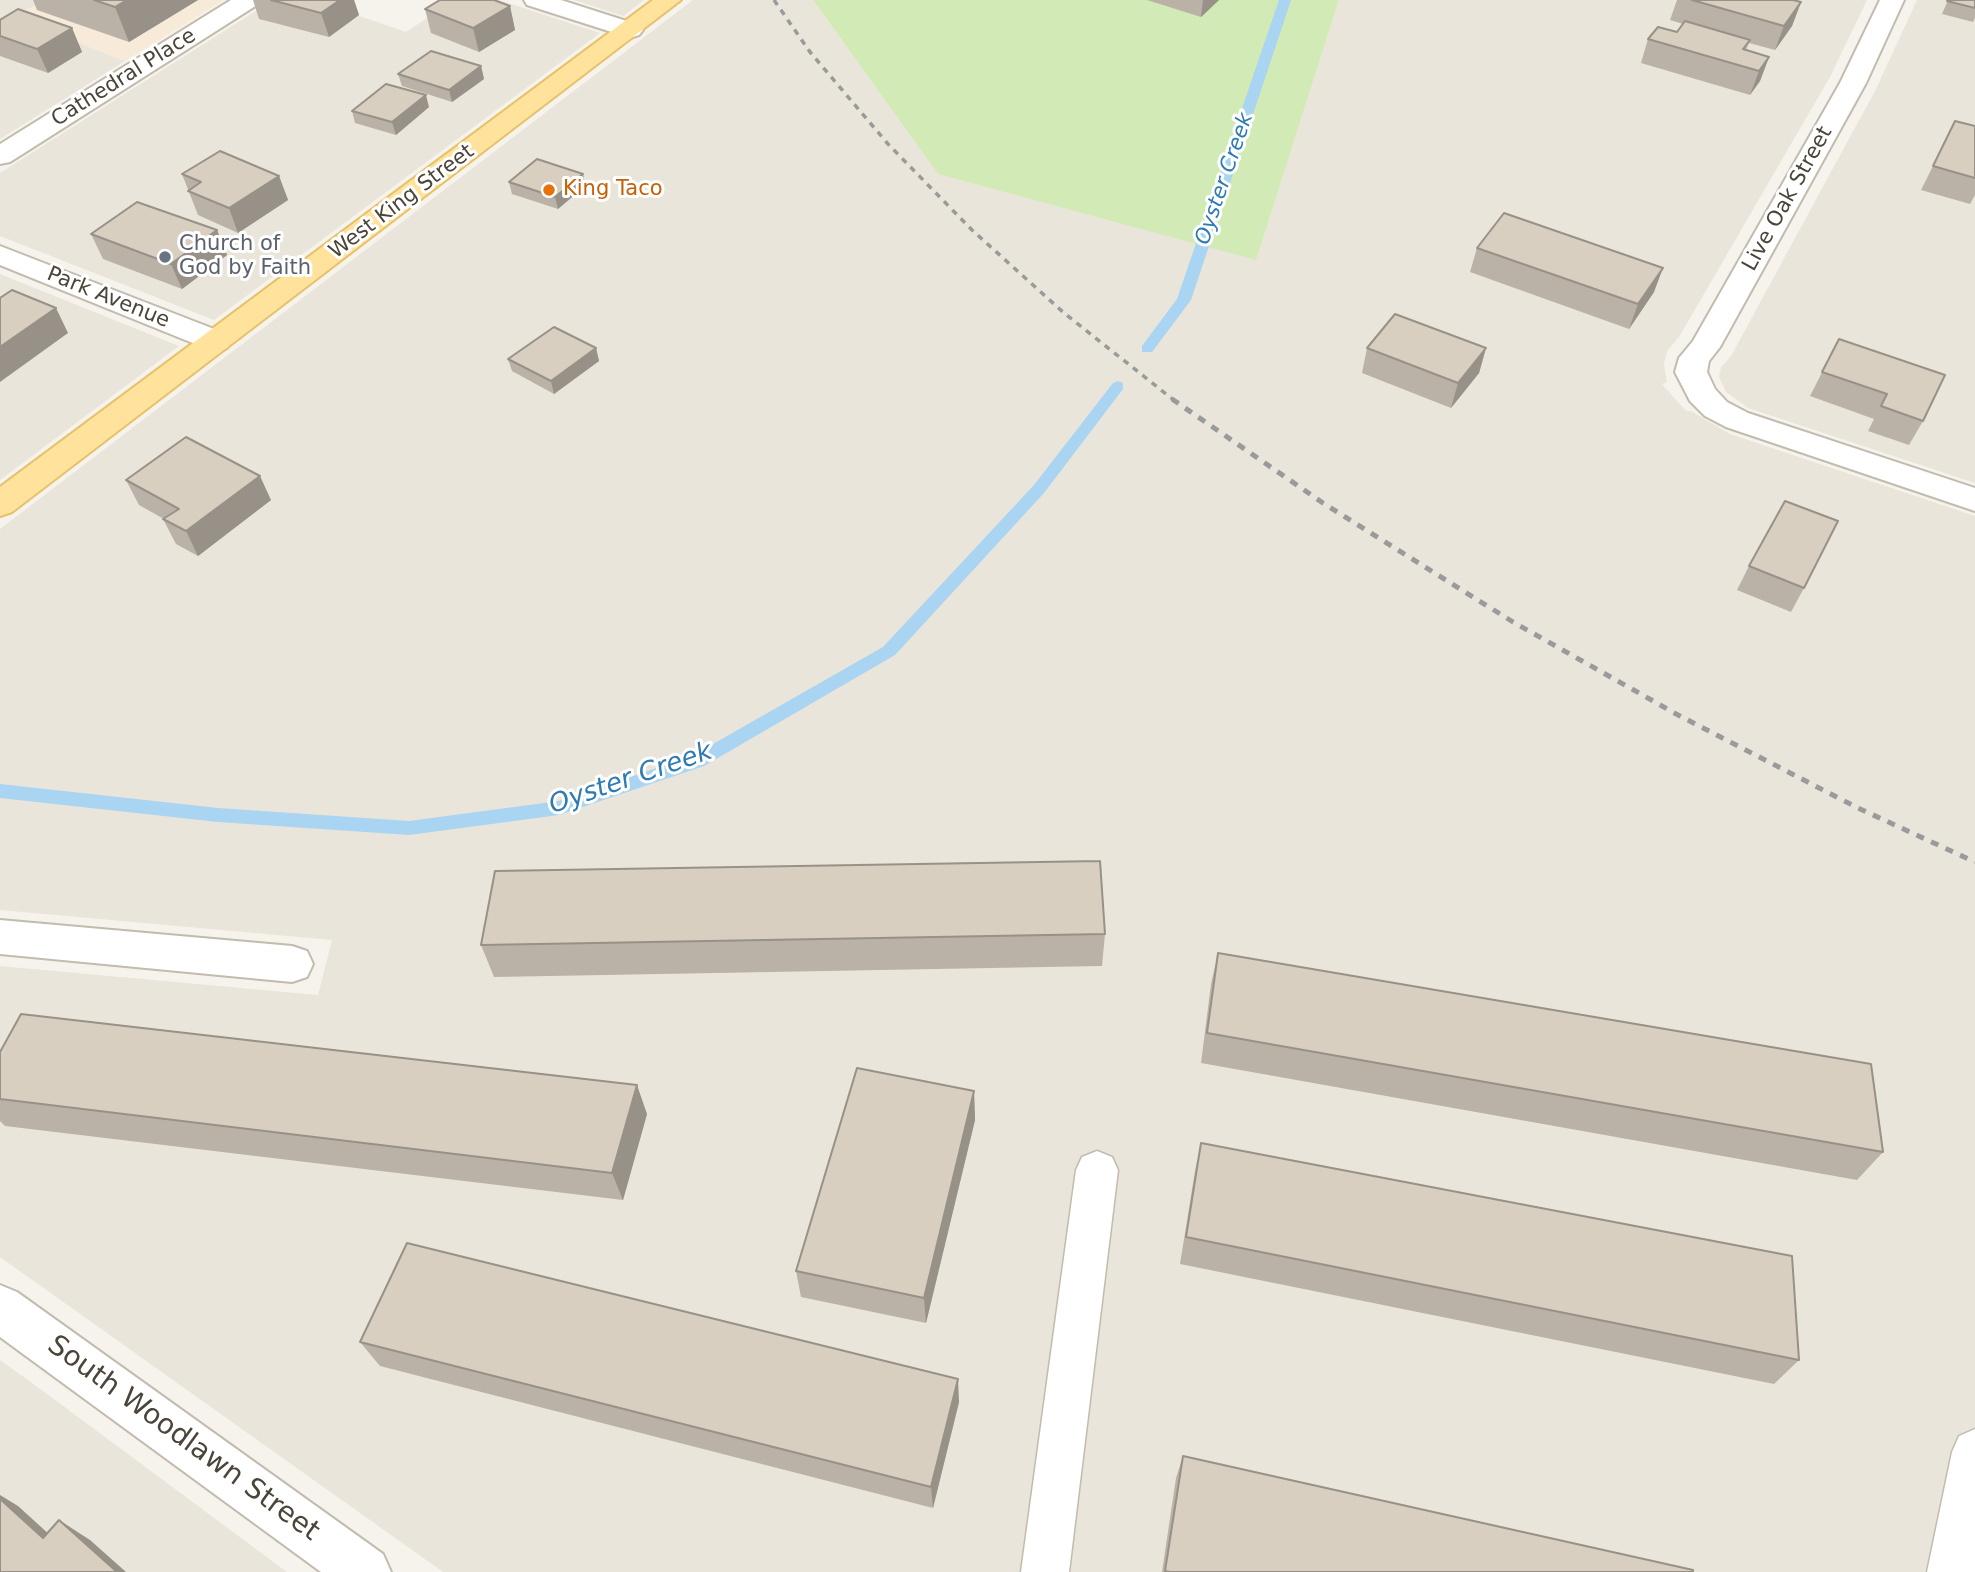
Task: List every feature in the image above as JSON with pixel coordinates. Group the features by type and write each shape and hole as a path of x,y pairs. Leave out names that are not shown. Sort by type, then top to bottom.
{"main road":[{"name":"West King Street","path":"0,504 668,0"}],"street":[{"name":"Cathedral Place","path":"0,156 248,0"},
{"path":"536,0 629,30"},
{"name":"Live Oak Street","path":"1892,0 1846,95 1705,347 1694,358 1691,372 1701,394 1716,409 1737,420 1975,500"},
{"name":"Park Avenue","path":"0,255 216,341"},
{"path":"0,937 292,964"},
{"name":"South Woodlawn Street","path":"0,1308 365,1572"}],"lane":[{"path":"1045,1572 1097,1170"},
{"path":"1951,1572 1975,1452"}],"shaded area":[{"path":"0,0 46,0 14,17 125,61 0,139"},
{"path":"46,0 224,0 125,61 13,16"},
{"path":"273,0 313,0 406,32 455,0 499,0 600,33 214,320 0,236 0,173"},
{"path":"574,0 644,0 623,16"},
{"path":"693,0 813,0 938,174 1256,259 1339,0 1867,0 1830,77 1679,337 1667,351 1664,364 1667,382 1662,384 1686,411 1691,411 1730,434 1975,516 1975,1572 443,1572 0,1257 0,966 318,995 332,940 0,910 0,529"},
{"path":"1917,0 1975,0 1975,483 1748,408 1726,392 1719,377 1721,367 1731,356 1876,89"},
{"path":"0,274 179,346 0,480"},
{"path":"0,1360 43,1391 287,1572 0,1572"}],"green space":[{"path":"813,0 1339,0 1256,260 938,174"}],"building":[{"path":"94,0 127,0 115,7"},
{"path":"271,0 340,0 321,13"},
{"path":"440,0 494,0 510,6 473,28 425,9"},
{"path":"1692,0 1793,0 1801,2 1784,26"},
{"path":"1975,0 1975,8 1947,1"},
{"path":"18,9 72,28 37,49 0,36 0,20"},
{"path":"1685,21 1750,40 1743,49 1769,57 1759,71 1648,39 1658,27 1677,32"},
{"path":"431,51 481,66 449,90 398,74"},
{"path":"386,84 426,95 392,122 352,111"},
{"path":"1955,121 1975,126 1975,178 1933,166"},
{"path":"220,151 279,176 229,208 188,191 201,182 182,174"},
{"path":"537,159 583,174 555,197 509,182"},
{"path":"137,202 217,230 171,264 91,234"},
{"path":"1504,213 1663,268 1638,304 1477,248"},
{"path":"12,290 56,308 0,347 0,298"},
{"path":"1395,314 1486,348 1458,383 1367,348"},
{"path":"554,327 596,348 551,381 508,359"},
{"path":"1839,339 1945,375 1923,421 1881,406 1887,394 1822,372"},
{"path":"186,437 260,476 186,531 163,519 179,509 126,480"},
{"path":"1785,501 1838,521 1804,588 1749,566"},
{"path":"1100,861 1105,934 481,945 495,871"},
{"path":"1218,953 1871,1064 1883,1152 1207,1033"},
{"path":"21,1014 637,1085 612,1173 0,1099 0,1052"},
{"path":"857,1068 974,1091 924,1298 796,1271"},
{"path":"1201,1143 1792,1256 1799,1360 1186,1237"},
{"path":"407,1243 958,1379 931,1487 360,1342"},
{"path":"1183,1456 1693,1570 1693,1572 1165,1571"},
{"path":"0,1499 43,1538 59,1520 117,1572 0,1572"}],"waterway":[{"name":"Oyster Creek","path":"1147,349 1184,300 1285,0"},
{"name":"Oyster Creek","path":"0,791 218,815 409,828 559,808 698,761 889,651 1039,489 1118,386"}],"railway":[{"path":"774,0 810,52 888,144 972,230 1064,313 1175,401"},
{"path":"1172,399 1323,503 1513,622 1678,715 1858,808 1975,862"}],"place":[{"name":"King Taco","path":"549,190"},
{"name":"Church of God by Faith","path":"165,257"}]}
